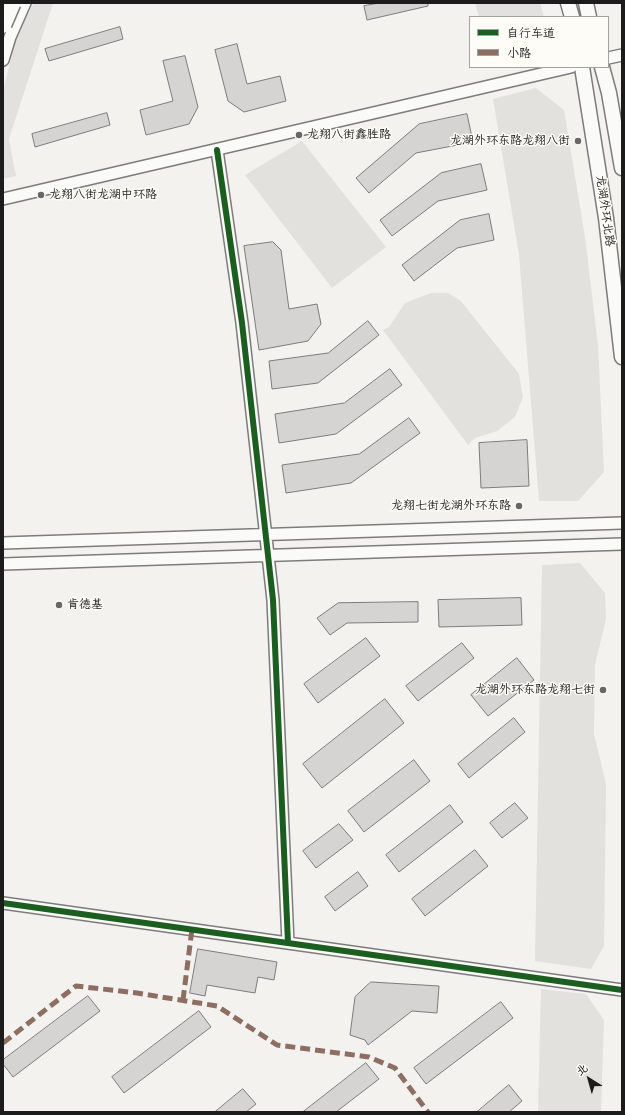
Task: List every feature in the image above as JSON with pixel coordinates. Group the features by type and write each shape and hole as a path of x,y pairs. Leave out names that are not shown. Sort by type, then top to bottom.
{"highway":[{"path":"3,24 19,4"}],"main road":[{"path":"568,3 572,16"},
{"path":"586,3 589,16"},
{"name":"龙湖外环北路","path":"582,68 606,218 622,356"},
{"name":"龙湖外环北路","path":"602,68 609,93 622,168"}],"street":[{"path":"3,60 19,4"},
{"path":"609,58 622,55"},
{"path":"3,200 567,68"},
{"path":"217,150 242,323 273,600 288,943"},
{"path":"3,543 622,522"},
{"path":"3,564 622,544"},
{"path":"3,903 622,990"}],"shaded area":[{"path":"34,3 53,3 9,139 16,176 3,179 3,91 17,35"},
{"path":"475,3 540,3 544,16 479,16"},
{"path":"536,88 564,110 585,237 598,345 604,472 578,501 539,501 519,255 493,99"},
{"path":"302,141 386,247 332,288 245,175"},
{"path":"431,293 448,293 461,301 519,374 523,397 515,417 497,431 475,438 468,445 383,330 389,327 405,303"},
{"path":"580,563 605,593 606,619 595,665 594,734 606,784 604,946 591,969 535,961 542,565"},
{"path":"541,989 586,994 604,1020 601,1112 538,1112"}],"building":[{"path":"380,3 428,3 428,6 367,20 364,6"},
{"path":"120,27 123,39 49,61 45,49"},
{"path":"237,44 247,84 280,76 286,101 244,112 228,101 215,50"},
{"path":"185,56 198,107 189,124 146,135 140,110 173,101 163,61"},
{"path":"107,113 110,125 35,147 32,134"},
{"path":"467,114 473,142 416,153 369,193 356,178 419,124"},
{"path":"481,164 487,190 438,201 392,236 380,220 441,173"},
{"path":"489,214 494,240 457,248 414,281 402,265 460,220"},
{"path":"273,242 281,250 289,309 317,304 321,324 308,341 259,350 244,246"},
{"path":"368,321 379,335 318,383 272,389 269,361 328,353"},
{"path":"390,369 402,385 336,434 279,443 275,414 344,403"},
{"path":"409,418 420,433 351,483 286,493 282,465 359,454"},
{"path":"527,440 529,486 481,488 479,443"},
{"path":"521,598 522,625 439,627 438,600"},
{"path":"418,602 418,622 347,623 330,635 317,618 338,603"},
{"path":"366,638 380,656 318,703 304,684"},
{"path":"462,643 474,658 418,701 406,686"},
{"path":"517,658 534,680 488,716 471,695"},
{"path":"385,699 404,723 322,788 303,764"},
{"path":"514,718 525,732 469,778 458,764"},
{"path":"414,760 430,781 364,832 348,811"},
{"path":"515,803 528,818 502,838 490,823"},
{"path":"450,805 463,822 399,872 386,855"},
{"path":"339,824 353,840 316,868 303,851"},
{"path":"475,850 488,866 425,916 412,899"},
{"path":"358,872 368,886 335,911 325,897"},
{"path":"198,949 277,962 274,980 258,977 255,993 207,985 205,996 190,993"},
{"path":"371,982 439,986 437,1013 412,1011 368,1045 365,1040 350,1035 355,997"},
{"path":"88,996 100,1011 13,1077 3,1064 3,1060"},
{"path":"501,1002 513,1018 426,1084 414,1068"},
{"path":"199,1011 211,1027 124,1093 112,1077"},
{"path":"366,1063 379,1079 336,1112 303,1112"},
{"path":"509,1085 522,1101 509,1112 477,1112"},
{"path":"243,1089 256,1104 246,1112 215,1112"}],"marked path":[{"path":"183,1000 192,929"},
{"path":"3,1043 76,986 137,993 217,1006 277,1045 369,1057 395,1068 428,1112"}],"cycle path":[{"path":"217,150 242,323 273,600 288,943"},
{"path":"3,903 622,990"}],"place":[{"name":"龙翔八街鑫胜路","path":"299,135"},
{"name":"龙湖外环东路龙翔八街","path":"578,141"},
{"name":"龙翔八街龙湖中环路","path":"41,195"},
{"name":"龙翔七街龙湖外环东路","path":"519,506"},
{"name":"肯德基","path":"59,605"},
{"name":"龙湖外环东路龙翔七街","path":"603,690"}]}
